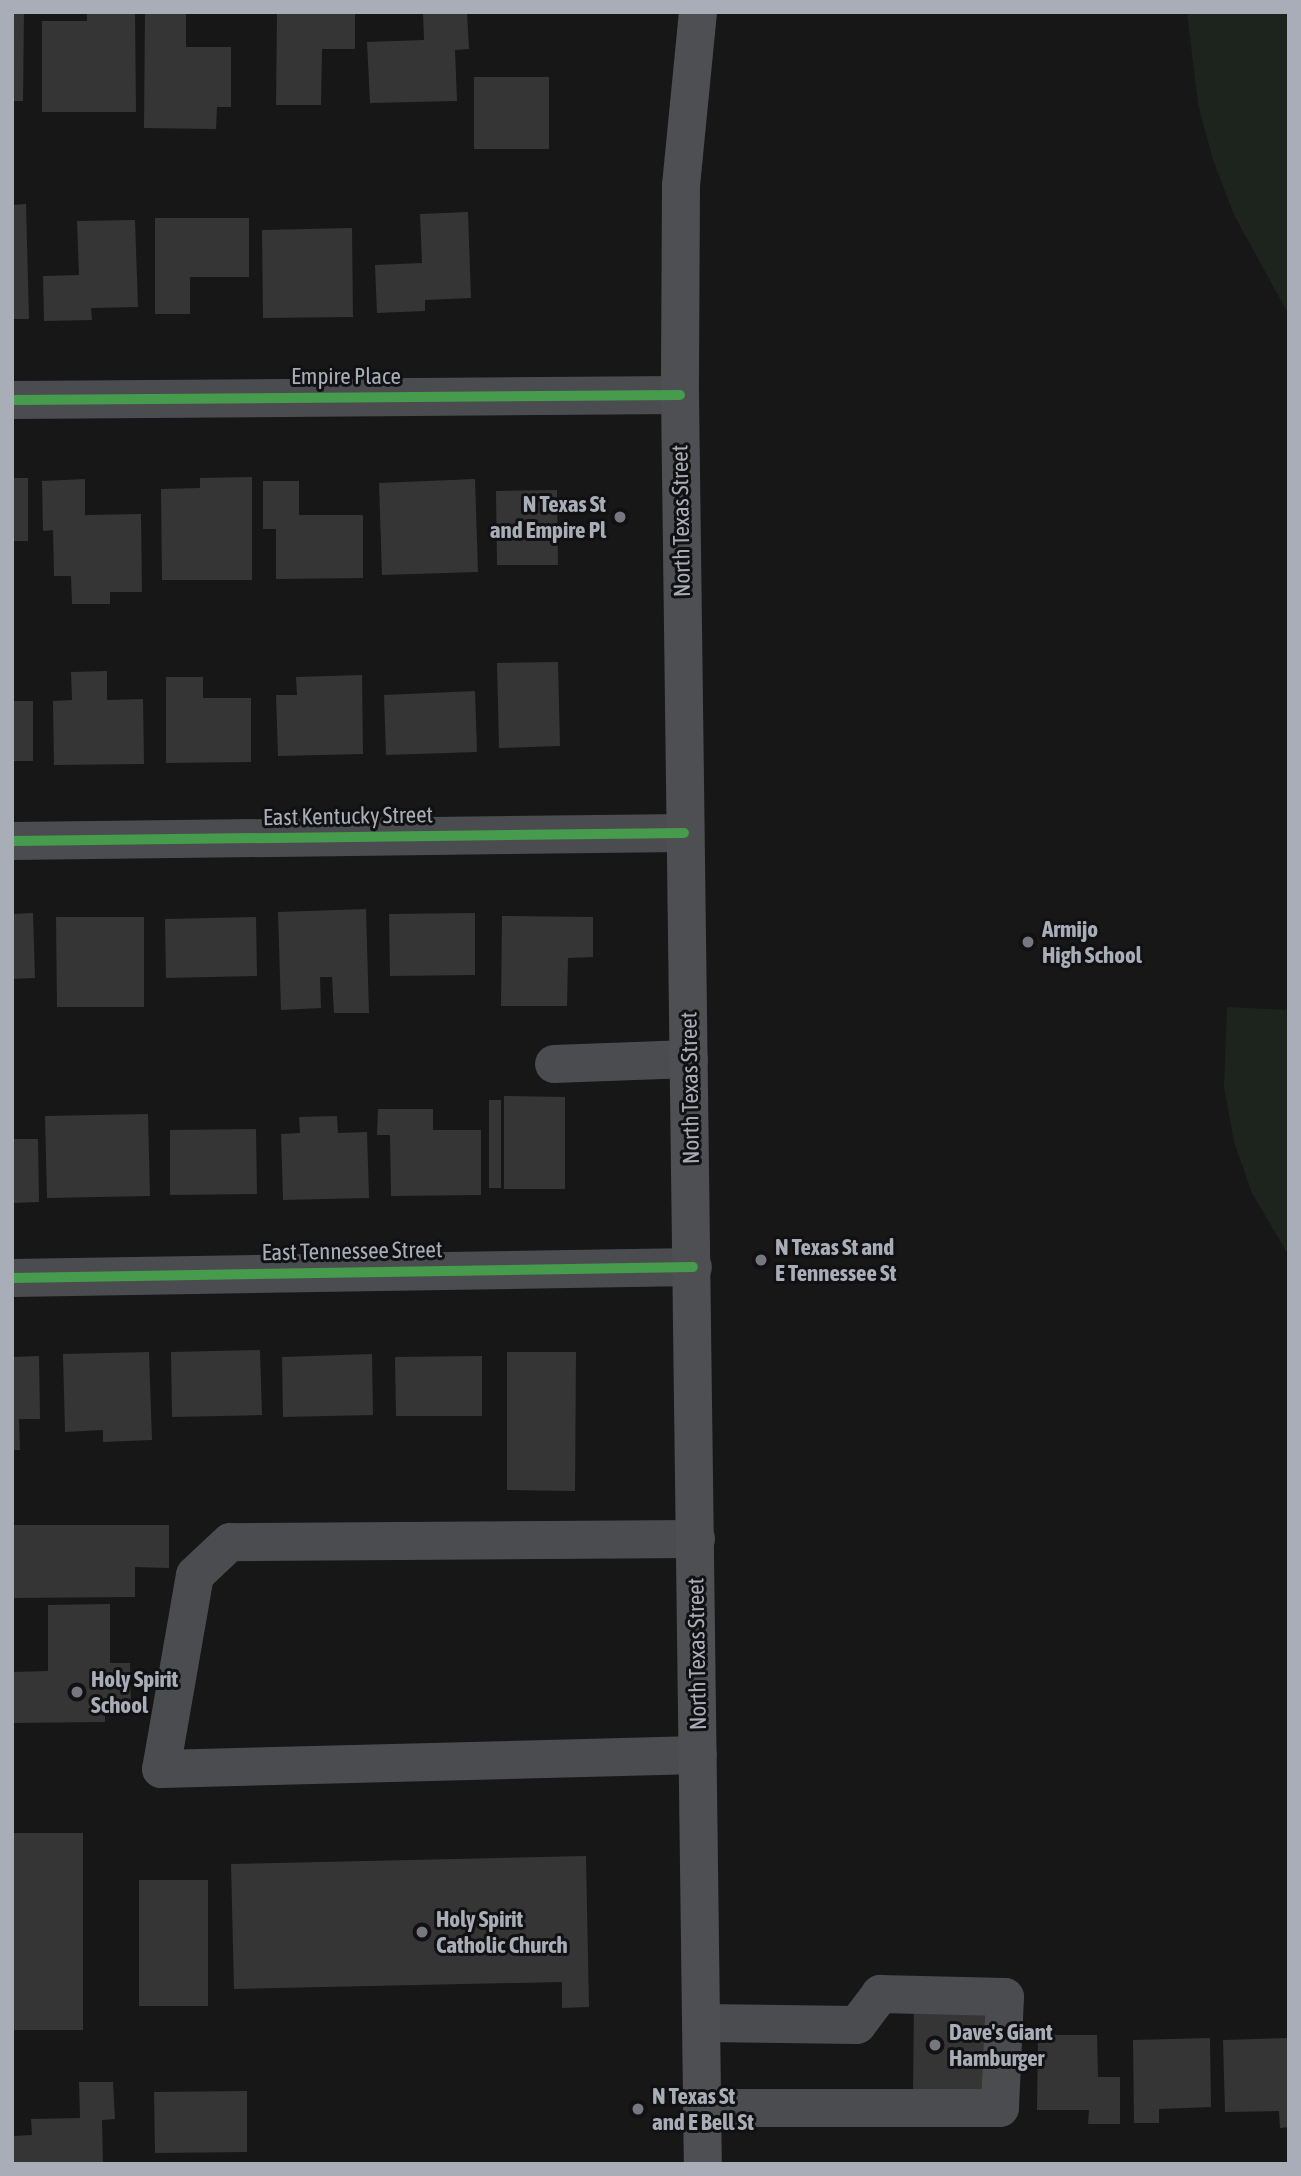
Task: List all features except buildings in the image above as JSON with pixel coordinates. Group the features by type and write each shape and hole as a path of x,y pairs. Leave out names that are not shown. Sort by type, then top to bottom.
{"main road":[{"name":"North Texas Street","path":"698,12 681,185 680,395 703,2164"}],"street":[{"name":"Empire Place","path":"12,400 680,395"},
{"name":"East Kentucky Street","path":"12,841 684,833"},
{"path":"554,1064 689,1059"},
{"name":"East Tennessee Street","path":"12,1278 693,1267"},
{"path":"696,1539 230,1542 195,1575 161,1769 698,1755"},
{"path":"701,2023 857,2025 880,1994 1005,1997 1000,2108 702,2108"}],"shaded area":[{"path":"1187,12 1289,12 1289,315 1234,215 1213,160 1198,104"},
{"path":"1227,1007 1289,1010 1289,1256 1252,1193 1234,1142 1224,1087"}],"cycle path":[{"path":"12,400 680,395"},
{"path":"12,841 684,833"},
{"path":"12,1278 693,1267"}],"place":[{"name":"N Texas St and Empire Pl","path":"620,517"},
{"name":"Armijo High School","path":"1028,942"},
{"name":"N Texas St and E Tennessee St","path":"761,1260"},
{"name":"Holy Spirit School","path":"77,1692"},
{"name":"Holy Spirit Catholic Church","path":"422,1932"},
{"name":"Dave's Giant Hamburger","path":"935,2045"},
{"name":"N Texas St and E Bell St","path":"638,2109"}]}
